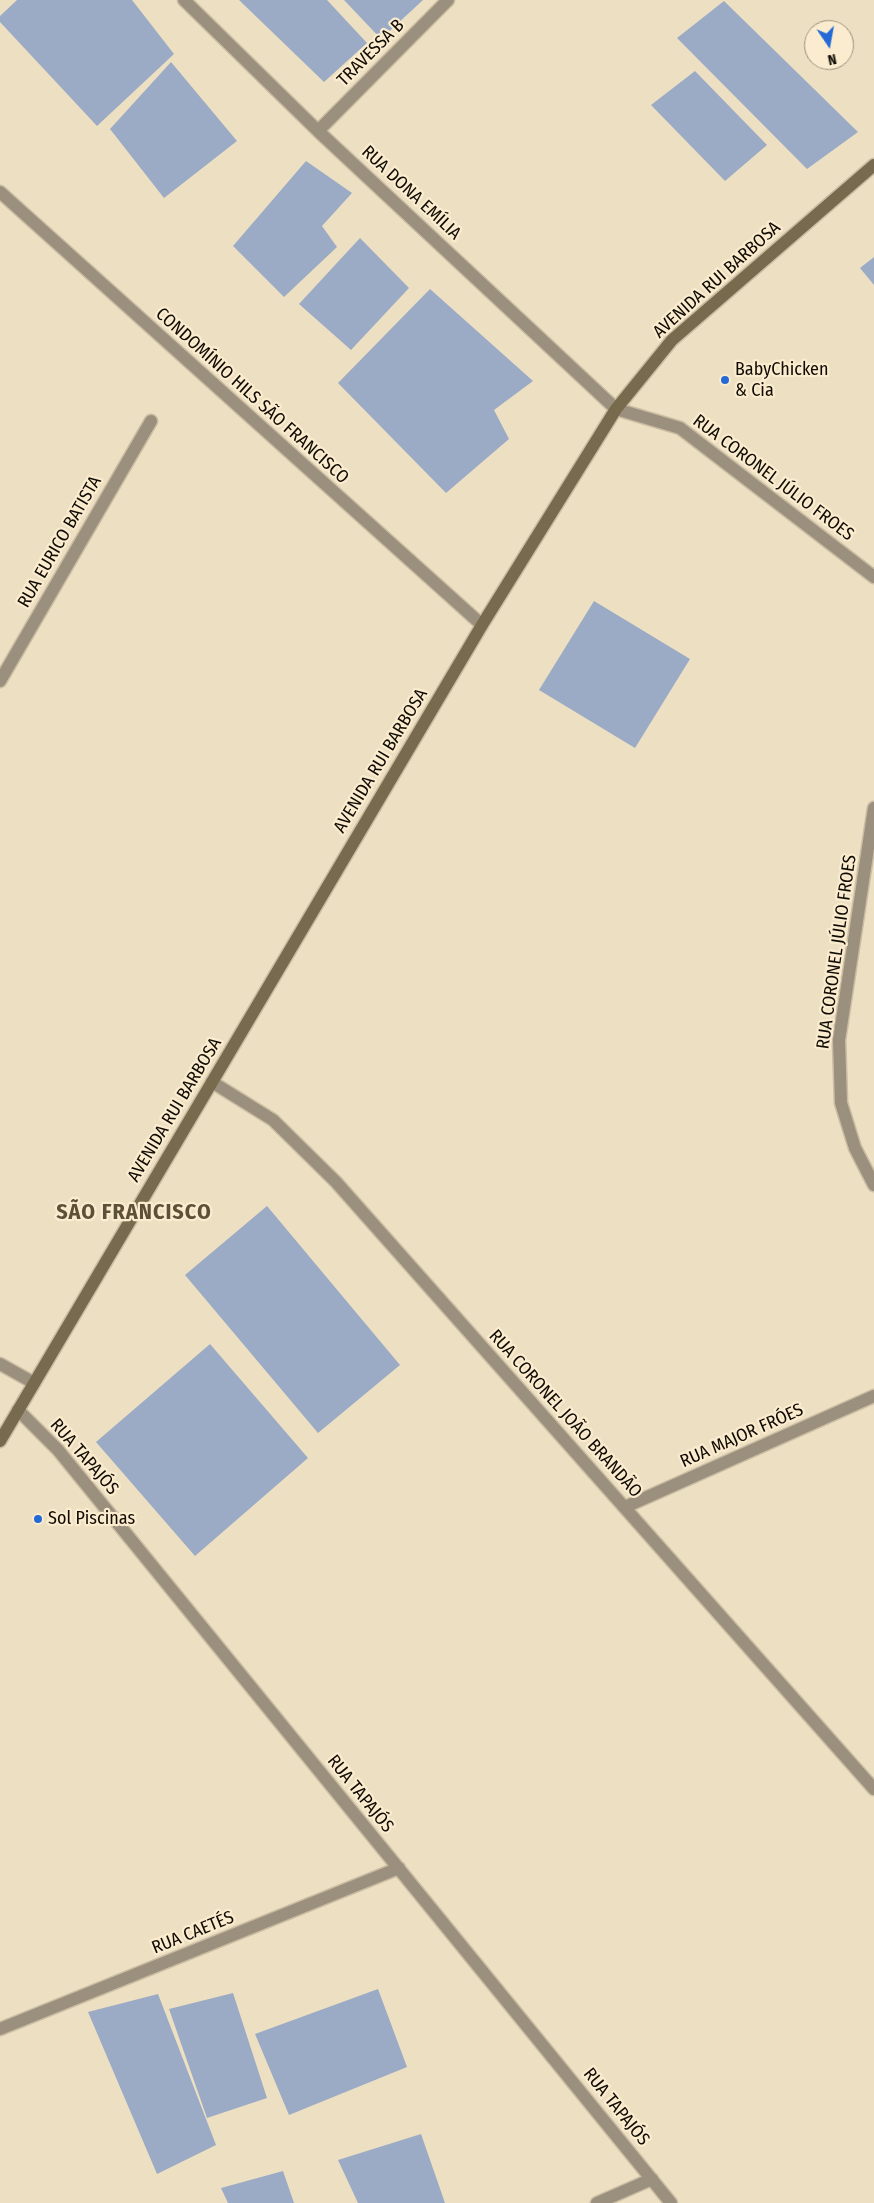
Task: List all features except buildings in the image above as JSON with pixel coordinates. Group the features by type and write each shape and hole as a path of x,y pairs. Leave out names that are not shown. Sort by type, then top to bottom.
{"main road":[{"name":"AVENIDA RUI BARBOSA","path":"0,1441 482,625 616,409 672,340 874,165"}],"street":[{"name":"RUA DONA EMÍLIA","path":"184,0 318,131 616,409"},
{"name":"TRAVESSA B","path":"318,131 448,0"},
{"name":"CONDOMÍNIO HILS SÃO FRANCISCO","path":"0,192 482,625"},
{"name":"RUA CORONEL JÚLIO FROES","path":"616,409 680,428 874,578"},
{"name":"RUA EURICO BATISTA","path":"0,681 151,421"},
{"name":"RUA CORONEL JÚLIO FROES","path":"874,808 840,1040 841,1103 855,1148 874,1185"},
{"name":"RUA CORONEL JOÃO BRANDÃO","path":"212,1082 273,1120 336,1182 874,1789"},
{"path":"0,1364 34,1383"},
{"name":"RUA MAJOR FRÓES","path":"625,1508 874,1396"},
{"name":"RUA TAPAJÓS","path":"18,1410 58,1450 671,2203"},
{"name":"RUA CAETÉS","path":"0,2029 398,1868"},
{"path":"597,2203 652,2179"}],"place":[{"name":"BabyChicken & Cia","path":"725,380"},
{"name":"Sol Piscinas","path":"38,1519"}],"district":[{"name":"SÃO FRANCISCO","path":"134,1213"}]}
